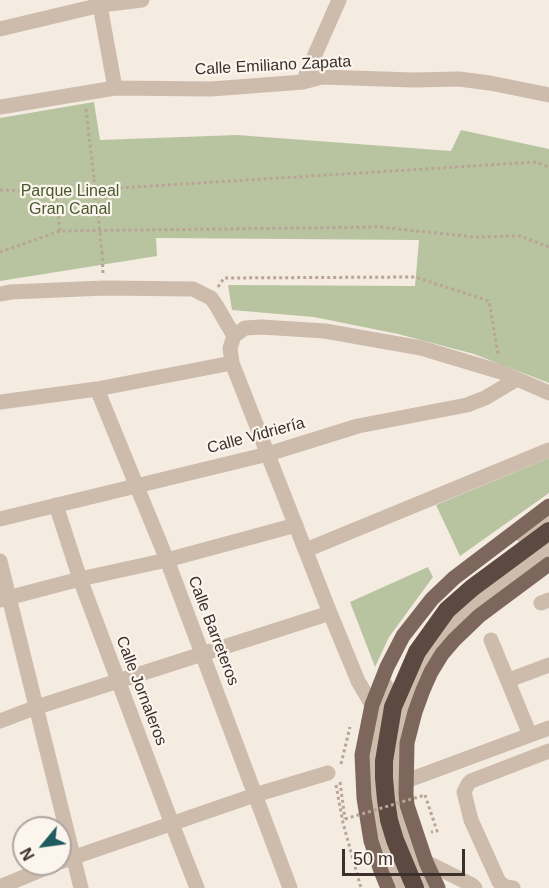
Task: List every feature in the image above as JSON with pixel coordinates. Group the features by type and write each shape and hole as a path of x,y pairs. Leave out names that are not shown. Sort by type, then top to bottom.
{"highway":[{"path":"415,888 395,840 386,800 384,761 393,707 417,652 447,610 472,588 549,531"}],"main road":[{"path":"388,888 371,841 364,798 362,755 372,705 387,667 399,642 432,599 454,578 549,506"},
{"path":"438,888 426,862 407,806 407,743 415,712 423,690 442,654 454,640 479,616 549,564"}],"street":[{"path":"0,29 100,3 142,0"},
{"path":"303,82 339,0"},
{"path":"100,3 115,88"},
{"name":"Calle Emiliano Zapata","path":"0,107 115,88 211,88 303,82 322,77 459,79 549,94"},
{"path":"0,294 105,288 193,289 211,298 234,336"},
{"path":"372,705 358,681 330,613 232,363 230,348 234,336 245,328 261,327 325,331 421,348 501,372 549,393"},
{"path":"0,402 97,389 232,363"},
{"name":"Calle Vidriería","path":"0,519 268,454 358,426 467,405 485,398 517,379"},
{"name":"Calle Barreteros","path":"97,389 167,560 290,888"},
{"path":"306,550 549,450"},
{"name":"Calle Jornaleros","path":"56,505 80,579 197,888"},
{"path":"397,888 378,835 371,801 370,779 376,719 386,685 404,649 426,616 443,597 463,578 549,516"},
{"path":"5,599 80,579 167,560 296,525"},
{"path":"427,888 402,825 395,793 397,751 405,711 418,678 438,642 464,614 549,546"},
{"path":"0,561 5,599 37,707 58,816"},
{"path":"0,721 330,613"},
{"path":"491,640 530,735"},
{"path":"509,681 549,665"},
{"path":"406,781 549,728"},
{"path":"513,888 506,887 499,882 471,820 464,792 471,781 549,751"},
{"path":"72,858 255,795 328,773"},
{"path":"426,862 475,888"},
{"path":"72,871 81,888"},
{"path":"4,885 26,876"}],"path":[{"path":"84,94 105,288"},
{"path":"0,190 55,192 536,162 549,167"},
{"path":"55,192 60,231"},
{"path":"0,252 60,231 380,227 474,237 520,236 549,247"},
{"path":"211,298 224,278 415,277 489,301 501,372"},
{"path":"361,888 336,793 337,780 340,781 345,819 425,795 437,831"}],"green space":[{"name":"Parque Lineal Gran Canal","path":"94,102 100,140 237,135 451,151 461,130 549,149 549,383 474,354 398,334 314,317 232,310 228,285 415,286 419,240 156,238 157,256 0,281 0,118"},
{"path":"549,458 549,493 460,556 436,505"},
{"path":"428,567 433,577 389,637 375,667 350,602"}]}
